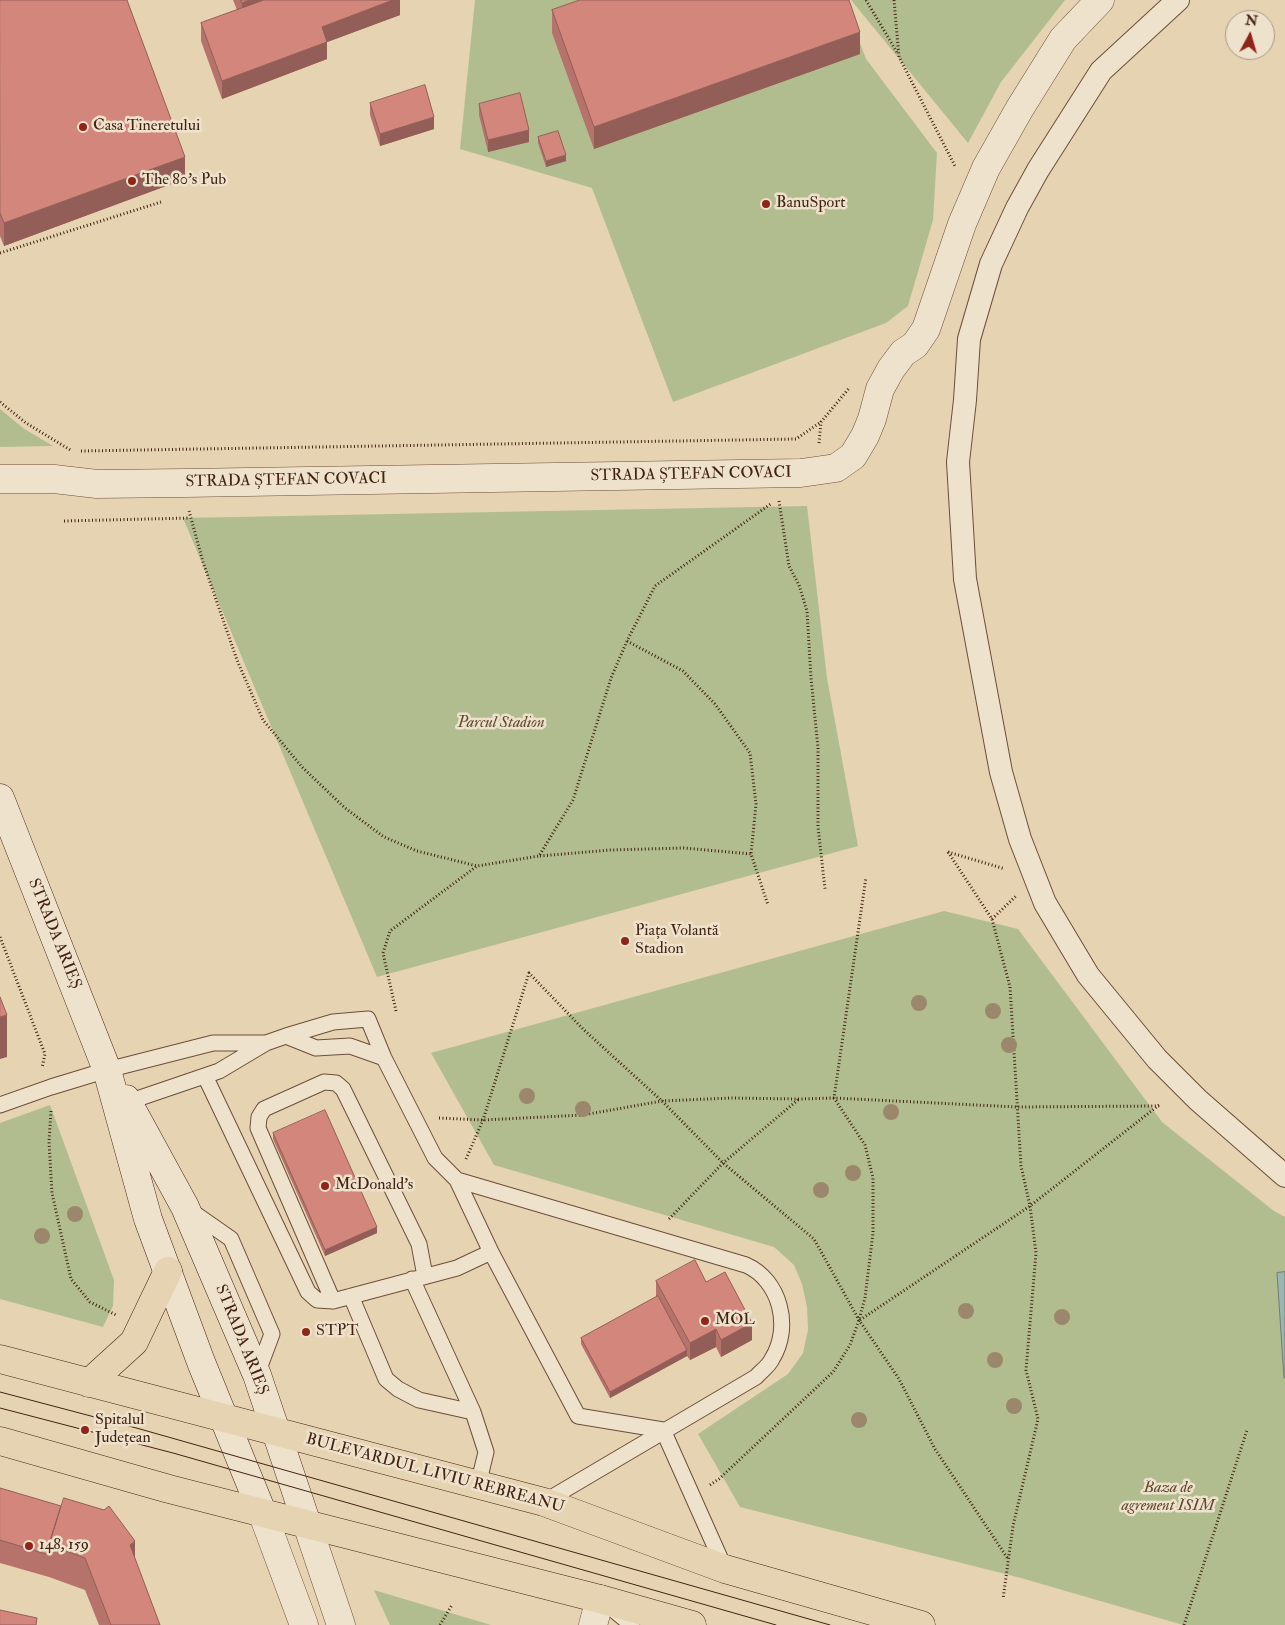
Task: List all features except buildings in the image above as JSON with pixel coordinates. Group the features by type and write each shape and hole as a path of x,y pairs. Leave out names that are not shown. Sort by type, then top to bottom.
{"main road":[{"path":"89,1382 134,1342 168,1271"},
{"name":"BULEVARDUL LIVIU REBREANU","path":"0,1359 223,1416 544,1502 725,1569 921,1625"},
{"path":"0,1441 169,1489 307,1524 597,1612 692,1625"}],"street":[{"name":"STRADA ȘTEFAN COVACI","path":"0,479 54,479 98,484 185,483 801,473 836,468 853,456 865,436 880,389 891,369 903,353 915,345 926,329 962,224 986,168 1063,39 1100,0"},
{"path":"1178,0 1101,70 1034,177 998,247 988,273 969,339 958,462 965,579 1001,772 1020,839 1045,903 1088,975 1157,1059 1186,1089 1285,1176"},
{"name":"STRADA ARIEȘ","path":"0,798 107,1070 148,1219 304,1625"},
{"name":"STRADA ARIEȘ","path":"107,1070 128,1102 185,1207 257,1375 341,1625"}],"lane":[{"path":"128,1102 219,1071 266,1043 286,1036 333,1022 368,1019 384,1058 435,1158 458,1180 491,1252 578,1416 664,1430"},
{"path":"286,1036 316,1048 350,1046 384,1058"},
{"path":"0,1105 107,1070 213,1043 266,1043"},
{"path":"205,1076 308,1292 317,1300 333,1301 457,1268 491,1252"},
{"path":"333,1301 258,1128 259,1117 264,1109 324,1082 336,1084 343,1089 419,1244 419,1277 486,1452 478,1484"},
{"path":"458,1180 746,1265 764,1276 772,1287 780,1307 781,1330 779,1344 772,1360 756,1376 544,1502"},
{"path":"351,1296 386,1379 398,1390 419,1400 472,1412"},
{"path":"664,1430 725,1569"},
{"path":"597,1612 632,1625"}],"path":[{"path":"866,0 899,57 960,174"},
{"path":"894,0 899,57"},
{"path":"0,253 162,202"},
{"path":"0,402 26,423 73,452"},
{"path":"64,452 796,439 821,422"},
{"path":"185,483 190,518 203,562 237,660 263,720 302,767 345,808 384,837 417,851 477,866 539,856 610,850 684,848 751,854"},
{"path":"539,856 573,800 611,678 627,641 655,586 779,498 789,566 799,585 807,611 818,748 818,827 825,889"},
{"path":"64,520 190,518"},
{"path":"627,641 682,671 715,704 750,753 756,804 751,854 768,905"},
{"path":"1003,1599 1013,1526 1038,1419 1026,1370 1036,1253 1030,1206 1021,1166 1010,987 992,919 948,852 1035,878"},
{"path":"396,1011 383,953 390,931 477,866"},
{"path":"693,1496 719,1479 833,1372 850,1346 859,1320 865,1298 873,1233 873,1178 865,1145 834,1098 866,877"},
{"path":"0,937 45,1054 42,1069"},
{"path":"458,1180 483,1120 529,973 584,1030 662,1101 723,1163 814,1239 859,1320 899,1379 935,1449 1008,1559"},
{"path":"859,1320 1030,1206 1159,1106 1186,1089"},
{"path":"414,1117 483,1120 583,1115 662,1101 731,1098 834,1098 1017,1107 1159,1106"},
{"path":"652,1236 723,1163 799,1099"},
{"path":"54,1105 51,1112 49,1142 52,1193 71,1279 90,1302 118,1316"},
{"path":"1184,1625 1247,1430"},
{"path":"440,1625 452,1604"}],"green space":[{"name":"BanuSport","path":"475,0 844,0 866,59 937,153 933,220 908,306 886,323 673,402 592,188 460,149"},
{"path":"851,0 1065,0 1001,82 968,143"},
{"path":"0,409 23,428 53,446 0,447"},
{"name":"Parcul Stadion","path":"807,506 827,678 858,846 377,977 183,518"},
{"name":"Baza de agrement ISIM","path":"944,911 1018,929 1162,1122 1274,1211 1285,1217 1285,1625 1183,1625 1021,1578 740,1507 698,1434 788,1374 803,1353 808,1330 807,1307 802,1284 794,1265 774,1247 494,1165 431,1053"},
{"path":"50,1105 114,1280 113,1306 103,1327 0,1299 0,1123"},
{"path":"374,1590 491,1625 390,1625"}],"water":[{"path":"1285,1272 1285,1378 1284,1378 1277,1273"}],"tram line":[{"path":"0,1392 140,1429 830,1625"},
{"path":"0,1408 173,1453 776,1625"}],"place":[{"name":"Casa Tineretului","path":"83,127"},
{"name":"The 80's Pub","path":"132,181"},
{"name":"BanuSport","path":"766,204"},
{"name":"Piața Volantă Stadion","path":"625,941"},
{"name":"McDonald's","path":"325,1186"},
{"name":"MOL","path":"705,1321"},
{"name":"STPT","path":"306,1332"},
{"name":"Spitalul Județean","path":"85,1430"},
{"name":"148, 159","path":"29,1546"}]}
